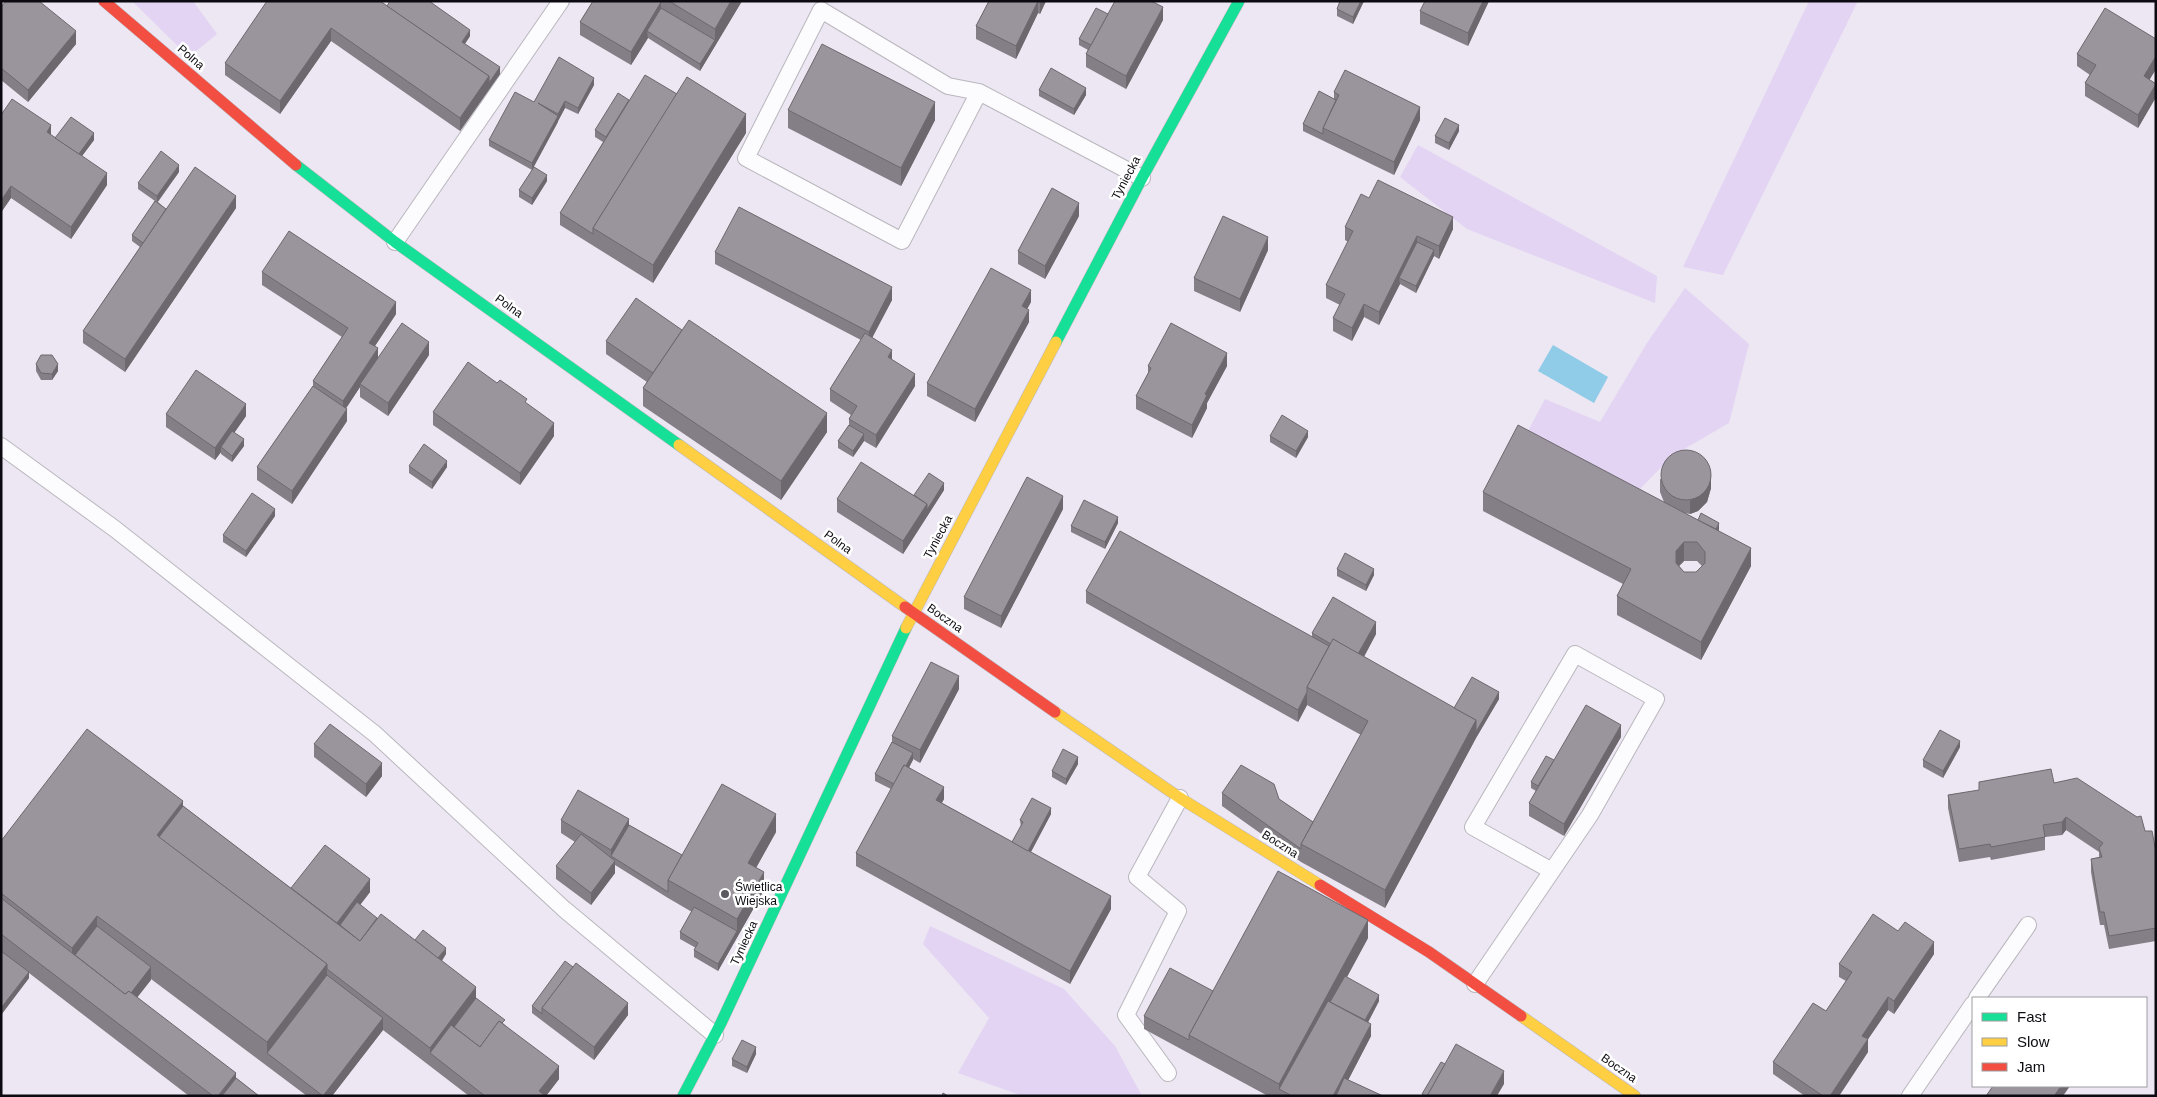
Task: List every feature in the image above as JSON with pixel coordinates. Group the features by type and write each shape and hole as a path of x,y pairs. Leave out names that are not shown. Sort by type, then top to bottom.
{"street":[{"name":"Polna","path":"104,1 308,176 395,242 913,613"},
{"name":"Tyniecka","path":"683,1096 715,1035 829,796 913,613 1142,178 1239,1"},
{"name":"Boczna","path":"913,613 1180,798 1429,952 1635,1096"}],"lane":[{"path":"395,242 561,1"},
{"path":"980,92 902,241 746,158 821,10 948,86 980,92 1142,178"},
{"path":"1,446 115,529 375,734 564,909 715,1035"},
{"path":"1475,984 1552,871 1590,815 1656,699 1575,654 1473,827 1552,871"},
{"path":"1168,1073 1126,1015 1178,911 1137,877 1180,798"},
{"path":"1978,997 2028,924"},
{"path":"1910,1096 1972,1005"}],"shaded area":[{"path":"132,1 193,1 217,34 189,57"},
{"path":"1809,1 1858,1 1723,275 1683,267"},
{"path":"1418,145 1657,276 1655,303 1467,229 1400,177"},
{"path":"1685,288 1749,344 1729,423 1672,456 1638,491 1528,431 1545,399 1600,422 1647,343"},
{"path":"930,926 1064,989 1115,1046 1142,1096 1023,1096 958,1073 989,1018 923,944"}],"water":[{"path":"1553,345 1608,377 1594,403 1538,371"}],"building":[{"path":"6,1 39,1 76,31 28,90 1,68 1,7"},
{"path":"267,1 380,1 489,76 460,118 331,28 280,101 225,63"},
{"path":"390,1 429,1 470,30 462,42 500,67 489,83 489,76 387,6"},
{"path":"593,1 661,2 631,52 580,22"},
{"path":"669,1 731,1 715,29"},
{"path":"989,1 1038,1 1016,46 976,26"},
{"path":"1115,1 1151,1 1163,7 1126,76 1086,54"},
{"path":"1340,1 1361,1 1353,17 1337,9"},
{"path":"1425,1 1483,1 1468,33 1420,11"},
{"path":"661,8 715,40 700,64 647,31"},
{"path":"1096,8 1108,14 1091,45 1079,39"},
{"path":"2105,8 2156,39 2156,56 2144,76 2156,84 2138,115 2085,83 2096,65 2077,54"},
{"path":"822,44 935,102 901,168 788,110"},
{"path":"559,57 594,78 578,108 565,101 558,114 538,103 558,116 532,163 489,140 515,92 534,102"},
{"path":"1051,68 1086,88 1074,109 1039,90"},
{"path":"1345,70 1420,107 1394,162 1323,128 1339,95 1334,92"},
{"path":"645,75 677,94 593,228 593,234 560,213"},
{"path":"687,77 746,114 653,265 593,228"},
{"path":"1319,91 1336,100 1323,128 1323,134 1303,124"},
{"path":"618,93 629,100 606,137 595,130"},
{"path":"12,99 51,125 47,132 107,173 71,227 11,186 1,198 1,115"},
{"path":"71,117 94,133 79,154 55,138"},
{"path":"1445,118 1459,125 1449,143 1435,136"},
{"path":"161,151 179,165 157,196 138,183"},
{"path":"195,167 236,196 125,359 83,331"},
{"path":"534,167 547,175 532,198 519,190"},
{"path":"1378,180 1453,217 1439,246 1417,236 1379,312 1364,304 1352,328 1333,318 1345,294 1326,285 1353,231 1345,227 1361,194 1369,198"},
{"path":"1052,188 1079,203 1045,266 1018,251"},
{"path":"155,201 166,209 143,243 132,235"},
{"path":"739,207 892,287 869,332 715,252"},
{"path":"1223,216 1268,237 1240,299 1194,278"},
{"path":"289,231 396,302 369,343 378,348 343,401 313,381 348,328 262,272"},
{"path":"1417,242 1434,250 1416,286 1399,278"},
{"path":"991,268 1031,290 1022,306 1029,310 975,409 927,383"},
{"path":"636,298 682,330 653,373 606,341"},
{"path":"689,320 827,413 781,481 643,388"},
{"path":"402,323 429,342 388,403 360,384"},
{"path":"1171,323 1227,353 1205,394 1207,395 1192,425 1136,396 1151,368 1148,366"},
{"path":"865,333 892,350 888,357 915,374 876,435 849,419 857,406 830,389"},
{"path":"41,355 52,355 58,364 52,374 41,373 36,364"},
{"path":"468,362 497,383 500,380 527,399 525,402 554,423 520,473 433,412"},
{"path":"196,370 246,404 215,448 166,414"},
{"path":"313,386 347,409 292,491 257,467"},
{"path":"1282,415 1308,431 1296,451 1270,436"},
{"path":"849,425 864,434 853,451 838,441"},
{"path":"1518,425 1751,548 1701,642 1617,596 1631,569 1483,492","holes":["1684,542 1697,542 1705,552 1705,563 1696,572 1684,572 1676,563 1676,551"]},
{"path":"232,431 244,439 232,456 221,447"},
{"path":"424,444 447,461 432,482 409,466"},
{"path":"1691,450 1704,457 1710,465 1710,485 1704,493 1696,499 1681,500 1668,493 1662,485 1661,470 1668,457 1676,451"},
{"path":"861,462 927,504 903,541 837,499"},
{"path":"929,473 944,483 927,510 927,504 914,495"},
{"path":"1027,477 1063,496 1001,616 964,597"},
{"path":"252,493 275,509 246,551 223,535"},
{"path":"1084,500 1118,517 1105,542 1071,526"},
{"path":"1701,513 1719,523 1716,529 1698,520"},
{"path":"1120,531 1329,646 1307,687 1307,692 1298,710 1086,591"},
{"path":"1345,553 1374,569 1366,585 1337,569"},
{"path":"1333,597 1376,622 1358,654 1333,639 1331,644 1312,633"},
{"path":"1333,639 1476,720 1385,890 1301,844 1368,721 1307,687"},
{"path":"931,662 959,676 920,750 892,736"},
{"path":"1472,677 1499,692 1476,732 1476,720 1454,708"},
{"path":"1586,705 1621,725 1564,824 1529,803"},
{"path":"330,724 382,763 366,784 314,744"},
{"path":"87,729 183,801 157,835 327,964 267,1042 97,916 72,948 1,893 1,841"},
{"path":"1940,730 1960,741 1943,771 1923,760"},
{"path":"892,742 913,753 894,784 875,774"},
{"path":"1063,749 1078,757 1066,779 1052,771"},
{"path":"1546,756 1554,760 1538,786 1531,782"},
{"path":"904,765 944,787 936,800 1111,896 1070,971 856,853"},
{"path":"1241,765 1274,784 1279,799 1313,822 1301,844 1301,849 1222,793"},
{"path":"2051,769 2054,783 2077,778 2137,817 2141,816 2145,831 2152,831 2156,852 2156,928 2109,936 2104,912 2100,912 2091,859 2102,857 2099,848 2103,843 2066,817 2062,822 2043,825 2045,837 1991,847 1990,844 1959,849 1948,795 1979,790 1979,782"},
{"path":"722,784 776,814 748,863 764,872 737,919 668,880"},
{"path":"578,790 629,819 611,850 561,820"},
{"path":"1032,798 1051,808 1028,851 1012,842 1023,822 1020,820"},
{"path":"183,806 360,941 381,914 476,987 430,1048 327,969 327,964 159,837"},
{"path":"629,825 682,855 668,880 668,892 611,856"},
{"path":"581,834 615,861 591,893 556,866"},
{"path":"325,845 370,879 337,923 291,888"},
{"path":"1278,871 1368,920 1279,1084 1189,1035"},
{"path":"1,898 125,994 129,991 236,1073 218,1096 213,1096 1,934"},
{"path":"357,902 377,918 360,941 340,925"},
{"path":"694,907 737,931 718,964 694,950 698,943 680,932"},
{"path":"1873,914 1898,931 1905,922 1934,942 1894,1001 1888,997 1862,1036 1868,1039 1830,1096 1823,1096 1773,1062 1813,1003 1826,1011 1852,972 1839,964"},
{"path":"97,926 151,967 131,993 129,991 125,994 75,955"},
{"path":"423,930 446,948 438,958 415,940"},
{"path":"1,951 29,972 1,1008"},
{"path":"565,961 573,967 542,1008 542,1014 532,1006"},
{"path":"576,963 628,1003 594,1047 542,1008"},
{"path":"1170,968 1213,991 1189,1035 1189,1040 1144,1016"},
{"path":"327,975 383,1018 323,1096 267,1053"},
{"path":"1345,976 1379,995 1365,1020 1330,1002"},
{"path":"476,998 505,1020 502,1023 499,1021 480,1047 454,1027"},
{"path":"1328,1001 1371,1024 1333,1096 1292,1096 1279,1089"},
{"path":"499,1021 559,1066 539,1091 545,1096 485,1096 430,1053 451,1025 480,1047"},
{"path":"742,1040 756,1047 747,1067 732,1059"},
{"path":"1456,1044 1504,1071 1490,1096 1427,1096"},
{"path":"1441,1062 1445,1064 1427,1096 1425,1096 1422,1094"},
{"path":"236,1078 259,1096 222,1096"},
{"path":"1344,1078 1383,1096 1336,1096"},
{"path":"1992,1087 2060,1087 2054,1096 1986,1096"}],"traffic: fast":[{"path":"1056,342 1142,178 1239,1"},
{"path":"296,165 395,242 679,445"},
{"path":"683,1096 721,1023 906,628"}],"traffic: slow":[{"path":"906,628 1056,342"},
{"path":"679,445 905,607"},
{"path":"1055,712 1180,798 1320,885"},
{"path":"1521,1016 1635,1096"}],"traffic: jam":[{"path":"104,1 296,165"},
{"path":"905,607 1055,712"},
{"path":"1320,885 1429,952 1521,1016"}],"place":[{"name":"Świetlica Wiejska","path":"725,894"}]}
